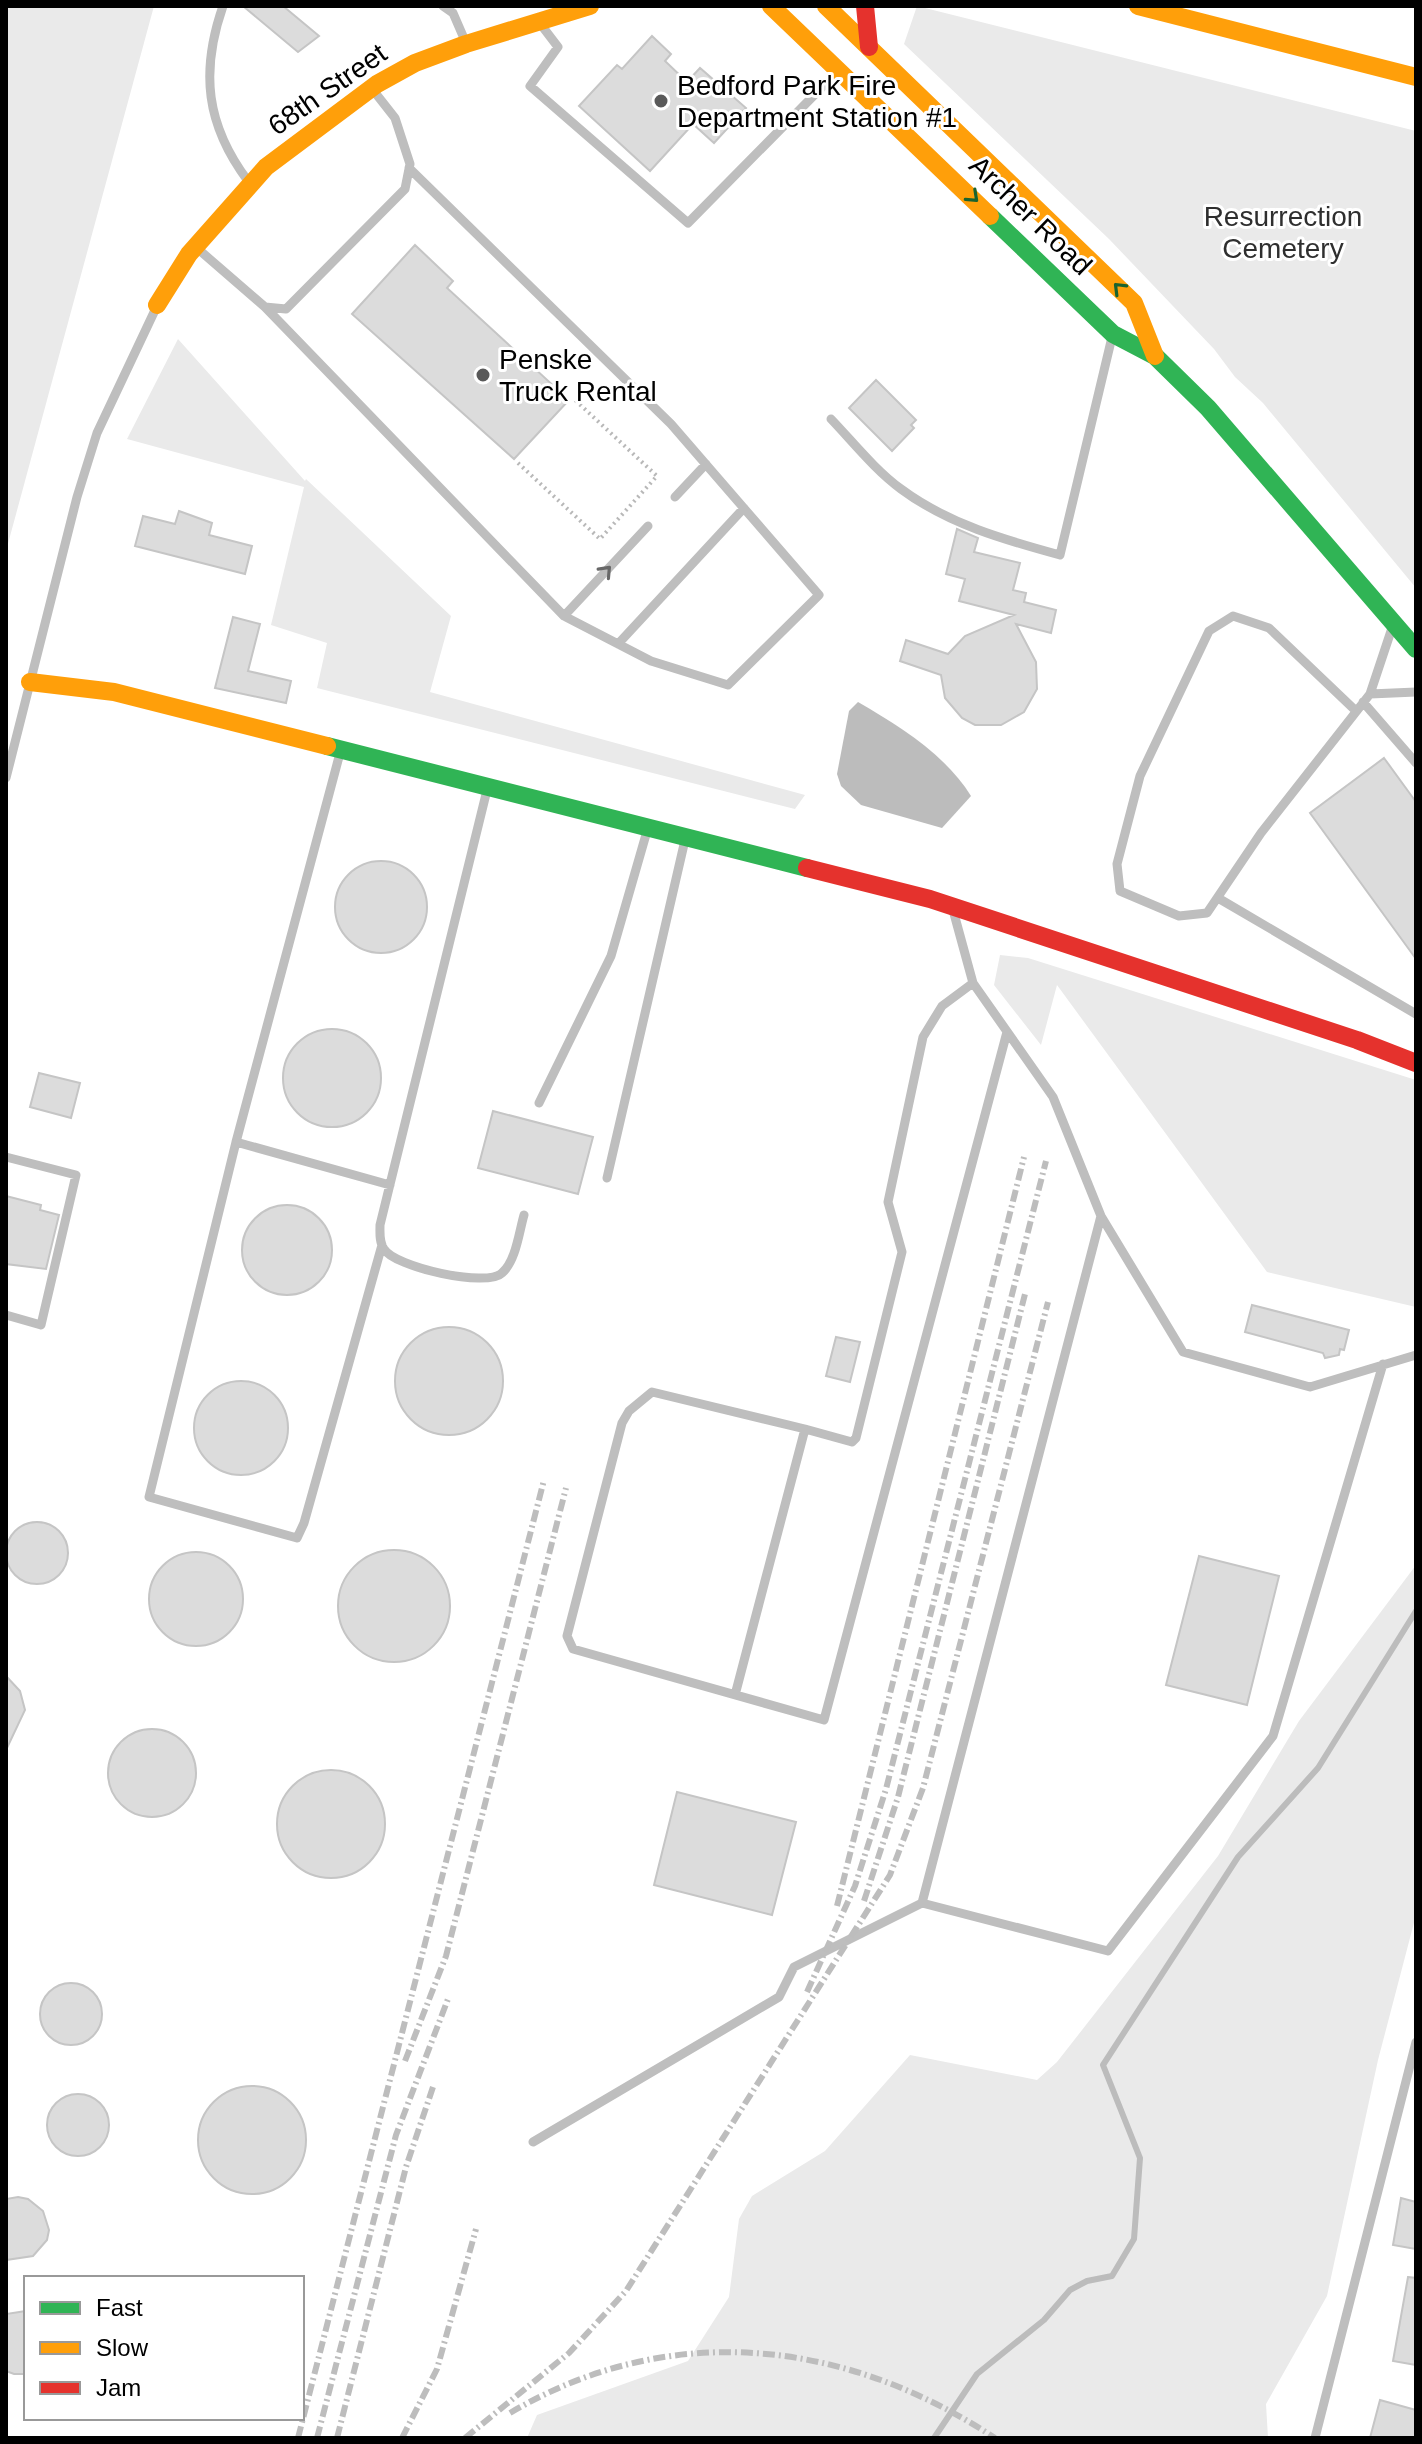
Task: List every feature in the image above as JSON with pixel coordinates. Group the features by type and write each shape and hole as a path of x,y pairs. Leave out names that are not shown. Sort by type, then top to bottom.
{"street":[{"name":"Archer Road","path":"771,6 837,73 1025,246 1113,334 1155,356 1208,408 1416,649"},
{"name":"Archer Road","path":"826,6 1134,303 1155,356"},
{"path":"865,6 869,47"},
{"path":"1138,6 1416,77"},
{"name":"68th Street","path":"157,305 195,247 266,167 371,88 415,63 466,44 539,24 579,8"},
{"path":"30,682 114,692 952,906 1343,1035 1416,1063"}],"lane":[{"path":"223,6 215,30 209,79 213,117 229,155 250,184"},
{"path":"443,6 453,13 466,44"},
{"path":"539,24 558,47 530,86 688,223 837,73"},
{"path":"265,307 286,309 405,189 409,168 395,118 371,88"},
{"path":"195,247 265,307 564,616 651,661 728,685 819,595 671,424 409,168"},
{"path":"6,778 77,497 97,433 119,380 157,305"},
{"path":"831,419 898,488 939,514 973,526 989,536 1060,555 1113,334"},
{"path":"675,497 706,464"},
{"path":"618,644 744,508"},
{"path":"564,616 648,526"},
{"path":"1356,711 1269,628 1233,616 1209,631 1140,776 1117,864 1120,891 1179,916 1207,913 1261,833 1356,711 1366,698 1394,621"},
{"path":"1366,698 1416,692"},
{"path":"1366,698 1416,763"},
{"path":"341,750 236,1142 149,1497 297,1538 304,1523 382,1245"},
{"path":"488,787 380,1225 382,1245 402,1263 469,1278 492,1278 502,1273 512,1255 524,1215"},
{"path":"539,1103 611,956 647,827"},
{"path":"607,1178 686,837"},
{"path":"1218,898 1416,1014"},
{"path":"952,906 973,983 1053,1097 1101,1216 1183,1352 1310,1387 1416,1355"},
{"path":"973,983 942,1006 923,1037 888,1202 902,1252 856,1438 852,1442 652,1392 629,1411 622,1423 567,1636 568,1645 824,1720 1007,1032"},
{"path":"236,1142 390,1185"},
{"path":"6,1157 76,1175 41,1325 6,1315"},
{"path":"922,1903 1101,1216"},
{"path":"533,2142 779,1997 794,1967 922,1903 1108,1951 1273,1736 1383,1364"},
{"path":"735,1695 805,1429"},
{"path":"1315,2438 1416,2042"}],"path":[{"path":"518,463 600,539 657,476 575,400"}],"green space":[{"path":"6,6 154,6 6,551"},
{"name":"Resurrection Cemetery","path":"917,6 1416,131 1416,588 1263,403 1235,377 1214,349 1109,239 904,44"},
{"path":"178,339 305,481 451,616 430,692 805,795 795,809 317,688 327,643 271,625 304,487 127,439"},
{"path":"1000,955 1028,958 1416,1080 1416,1307 1267,1272 1057,985 1041,1045 994,985"},
{"path":"1416,1565 1416,1915 1378,2060 1327,2296 1266,2404 1268,2438 527,2438 537,2415 688,2361 729,2297 739,2219 752,2196 825,2151 910,2055 1037,2080 1057,2062 1218,1856 1299,1721"}],"shaded area":[{"path":"858,702 935,754 971,796 942,828 861,805 841,786 837,774 849,711"}],"building":[{"path":"243,6 283,6 319,36 298,52"},
{"name":"Bedford Park Fire Department Station #1","path":"652,36 671,54 665,61 687,82 700,68 746,108 714,143 693,124 650,171 579,106 617,65 622,69"},
{"name":"Penske Truck Rental","path":"415,245 453,281 447,288 569,400 514,459 352,314"},
{"path":"876,380 916,420 911,425 914,428 892,451 849,408"},
{"path":"179,511 212,523 209,535 252,546 245,574 135,546 143,516 175,524"},
{"path":"957,529 978,538 974,552 1020,563 1013,590 1026,593 1024,602 1056,610 1051,633 1016,624 1036,662 1037,689 1024,712 1001,725 975,725 962,718 945,698 941,675 900,661 906,640 948,654 965,636 1014,615 959,601 965,579 946,574"},
{"path":"233,617 260,624 248,671 291,681 286,703 215,688"},
{"path":"1384,758 1416,802 1416,959 1310,813"},
{"path":"381,861 399,865 413,875 423,889 427,907 423,925 413,939 399,949 381,953 363,949 349,939 339,925 335,907 339,889 349,875 363,865"},
{"path":"332,1029 351,1033 367,1043 377,1059 381,1078 377,1097 367,1113 351,1123 332,1127 313,1123 297,1113 287,1097 283,1078 287,1059 297,1043 313,1033"},
{"path":"39,1073 80,1083 71,1118 30,1107"},
{"path":"493,1111 593,1137 578,1194 478,1168"},
{"path":"6,1196 41,1205 40,1210 59,1215 46,1269 6,1264"},
{"path":"278,1205 296,1205 312,1212 325,1225 332,1241 332,1259 325,1275 312,1288 296,1295 278,1295 262,1288 249,1275 242,1259 242,1241 249,1225 262,1212"},
{"path":"1252,1305 1349,1330 1344,1350 1340,1349 1339,1355 1325,1358 1323,1353 1245,1332"},
{"path":"449,1327 470,1331 487,1343 499,1360 503,1381 499,1402 487,1419 470,1431 449,1435 428,1431 411,1419 399,1402 395,1381 399,1360 411,1343 428,1331"},
{"path":"836,1337 860,1342 850,1382 826,1376"},
{"path":"241,1381 259,1385 274,1395 284,1410 288,1428 284,1446 274,1461 259,1471 241,1475 223,1471 208,1461 198,1446 194,1428 198,1410 208,1395 223,1385"},
{"path":"37,1522 49,1524 59,1531 66,1541 66,1565 59,1575 49,1582 37,1584 25,1582 15,1575 8,1565 6,1553 8,1541 15,1531 25,1524"},
{"path":"394,1550 415,1555 433,1567 445,1585 450,1606 445,1627 433,1645 415,1657 394,1662 373,1657 355,1645 343,1627 338,1606 343,1585 355,1567 373,1555"},
{"path":"196,1552 214,1556 229,1566 239,1581 243,1599 239,1617 229,1632 214,1642 196,1646 178,1642 163,1632 153,1617 149,1599 153,1581 163,1566 178,1556"},
{"path":"1199,1556 1279,1576 1247,1705 1166,1685"},
{"path":"6,1676 20,1691 25,1710 6,1750"},
{"path":"143,1729 161,1729 177,1736 189,1748 196,1764 196,1782 189,1798 177,1810 161,1817 143,1817 127,1810 115,1798 108,1782 108,1764 115,1748 127,1736"},
{"path":"331,1770 352,1774 369,1786 381,1803 385,1824 381,1845 369,1862 352,1874 331,1878 310,1874 293,1862 281,1845 277,1824 281,1803 293,1786 310,1774"},
{"path":"677,1792 796,1822 772,1915 654,1885"},
{"path":"71,1983 83,1985 93,1992 100,2002 100,2026 93,2036 83,2043 71,2045 59,2043 49,2036 42,2026 40,2014 42,2002 49,1992 59,1985"},
{"path":"252,2086 273,2090 290,2102 302,2119 306,2140 302,2161 290,2178 273,2190 252,2194 231,2190 214,2178 202,2161 198,2140 202,2119 214,2102 231,2090"},
{"path":"78,2094 90,2096 100,2103 107,2113 107,2137 100,2147 90,2154 78,2156 66,2154 56,2147 49,2137 47,2125 49,2113 56,2103 66,2096"},
{"path":"1401,2198 1416,2202 1416,2249 1393,2245"},
{"path":"6,2199 28,2199 43,2211 49,2230 47,2240 33,2256 6,2260"},
{"path":"1408,2277 1416,2278 1416,2365 1393,2361"},
{"path":"24,2311 24,2374 6,2371 6,2314"},
{"path":"1380,2400 1416,2410 1416,2438 1370,2438"}],"waterway":[{"path":"934,2438 977,2374 1044,2320 1070,2290 1087,2281 1112,2276 1134,2239 1140,2158 1103,2065 1238,1857 1318,1768 1416,1611"}],"railway":[{"path":"837,1906 1024,1157"},
{"path":"807,1992 855,1886 886,1789 1046,1161"},
{"path":"864,1901 898,1797 1025,1294"},
{"path":"465,2438 569,2353 626,2291 890,1875 923,1788 1048,1302"},
{"path":"304,2415 544,1480"},
{"path":"405,2061 446,1956 566,1488"},
{"path":"317,2438 396,2135 448,1999"},
{"path":"337,2438 406,2167 434,2084"},
{"path":"402,2438 437,2369 476,2229"},
{"path":"510,2413 570,2383 632,2363 694,2353 756,2353 818,2362 878,2379 938,2405 995,2438"},
{"path":"298,2438 303,2420"}],"traffic: fast":[{"path":"990,216 1113,334 1155,356 1208,408 1416,649"},
{"path":"327,746 807,868"}],"traffic: slow":[{"path":"157,305 189,254 266,167 377,84 415,63 466,44 590,6"},
{"path":"771,6 990,216"},
{"path":"826,6 1134,303 1155,356"},
{"path":"1138,6 1416,77"},
{"path":"30,682 114,692 327,746"}],"traffic: jam":[{"path":"865,6 869,47"},
{"path":"807,868 930,899 1357,1040 1416,1063"}],"place":[{"name":"Bedford Park Fire Department Station #1","path":"661,101"},
{"name":"Penske Truck Rental","path":"483,375"}]}
